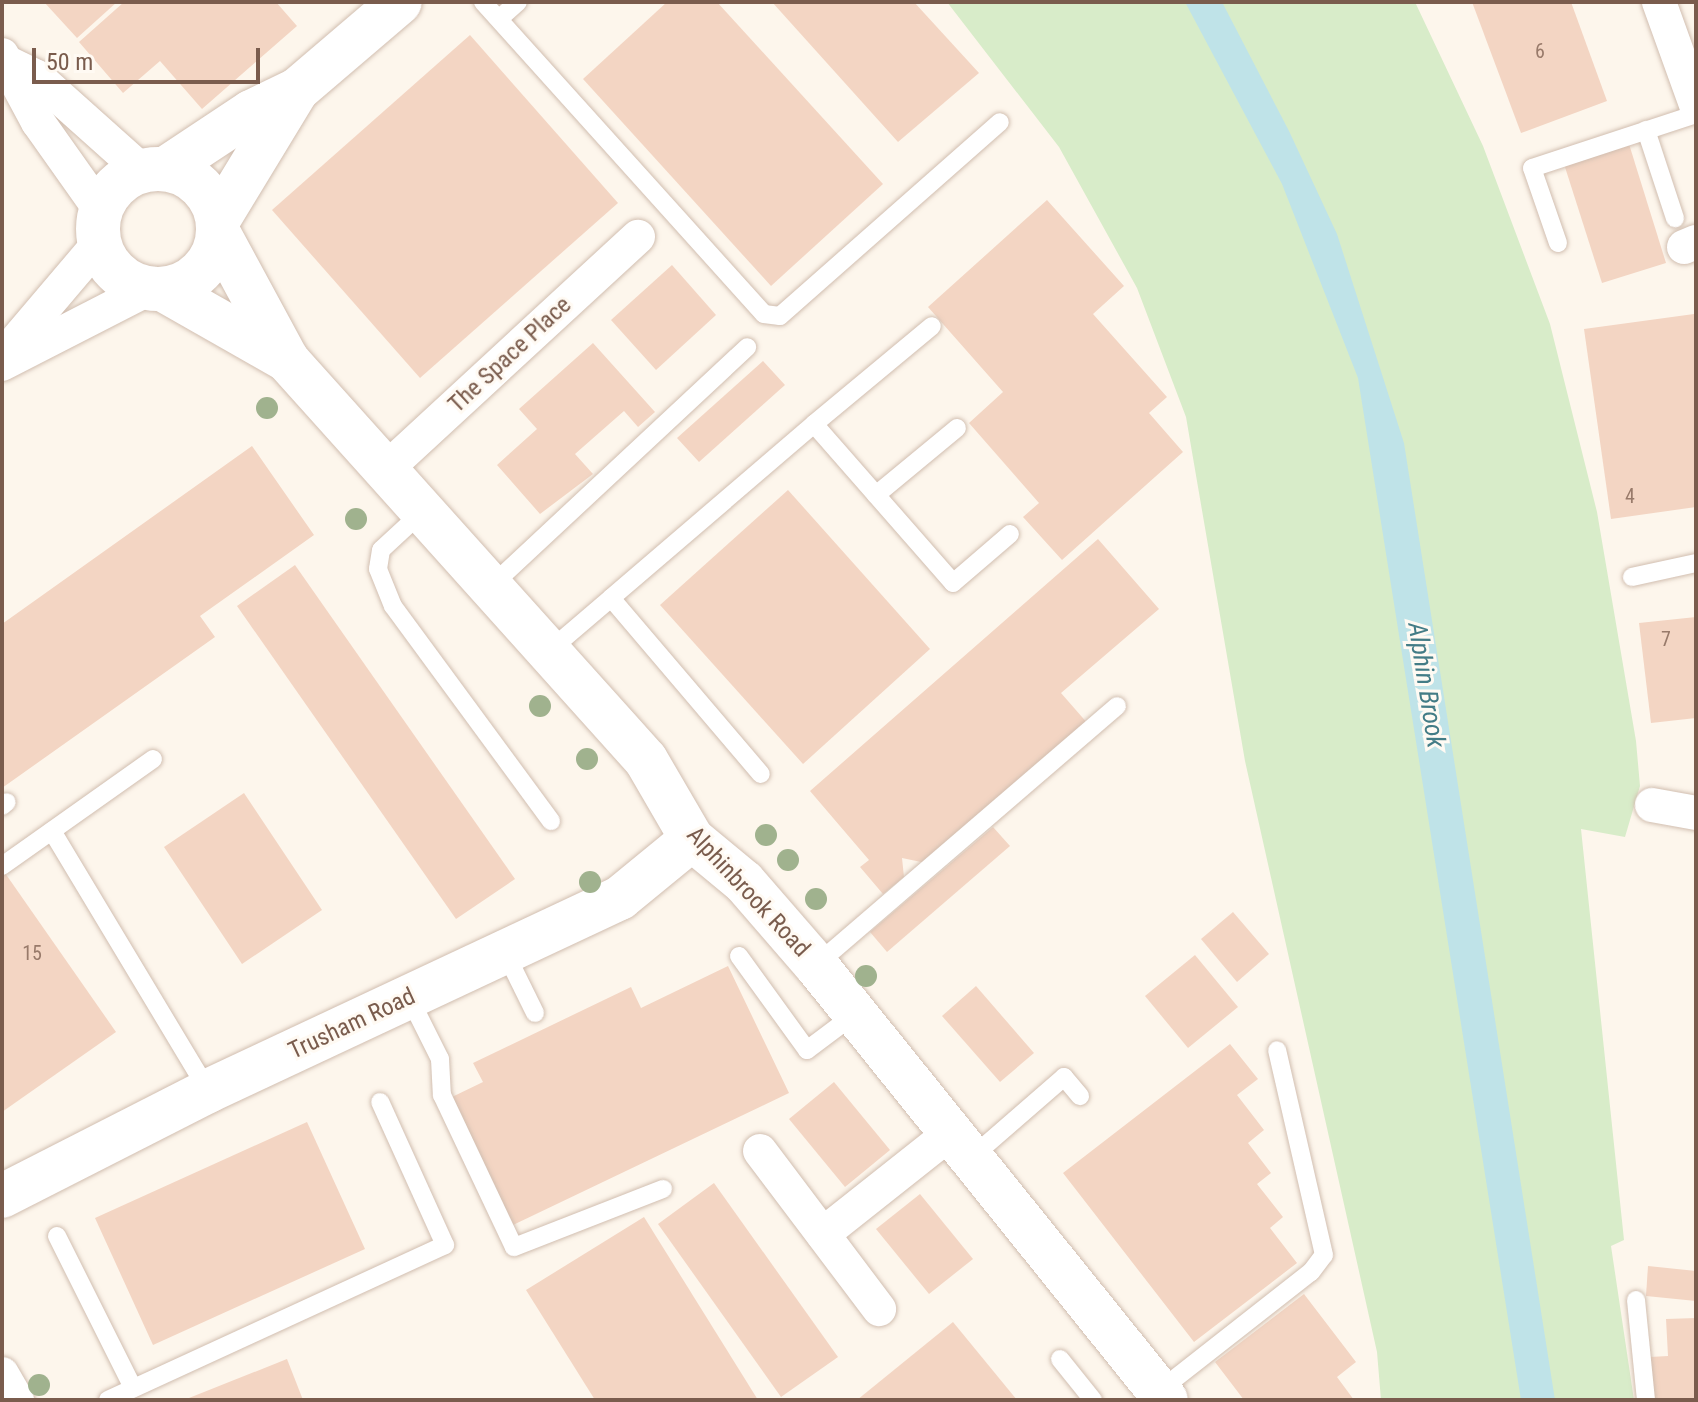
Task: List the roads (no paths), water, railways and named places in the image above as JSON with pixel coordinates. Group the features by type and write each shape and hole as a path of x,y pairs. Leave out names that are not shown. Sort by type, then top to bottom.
{"main road":[{"path":"297,90 218,227 201,272 156,290 112,269 100,227 117,186 154,170 251,112 297,90 400,2"},
{"path":"154,170 205,192 218,227"},
{"name":"Alphinbrook Road","path":"218,227 287,360 383,472 646,760 692,839 744,882 816,965 1162,1396"},
{"name":"Alphinbrook Road","path":"156,290 287,360"},
{"name":"Trusham Road","path":"2,1196 208,1091 620,898 692,839"}],"street":[{"path":"1659,2 1694,97"},
{"path":"6,60 37,77 154,170"},
{"path":"2,358 100,227 23,99 6,60"},
{"name":"The Space Place","path":"383,472 638,237"},
{"path":"2,364 156,290"},
{"path":"1652,805 1696,813"},
{"path":"823,1234 960,1146"},
{"path":"760,1151 879,1309"},
{"path":"2,1374 17,1400"}],"lane":[{"path":"483,2 764,314 780,316 1000,122"},
{"path":"500,18 518,2"},
{"path":"1558,243 1532,168 1646,130 1694,97"},
{"path":"1646,130 1685,236"},
{"path":"547,653 932,326"},
{"path":"489,588 747,347"},
{"path":"814,424 953,583 1010,534"},
{"path":"876,495 957,428"},
{"path":"421,513 381,550 378,569 393,606 551,821"},
{"path":"1632,577 1696,563"},
{"path":"611,598 761,774"},
{"path":"816,965 1117,706"},
{"path":"2,866 153,759"},
{"path":"52,831 208,1091"},
{"path":"505,952 535,1013"},
{"path":"739,956 807,1050 855,1014"},
{"path":"409,997 440,1059 442,1095 514,1247 663,1189"},
{"path":"1162,1396 1311,1272 1324,1255 1277,1050"},
{"path":"960,1146 1064,1077 1080,1096"},
{"path":"108,1400 445,1245 380,1102"},
{"path":"57,1236 133,1388"},
{"path":"1636,1300 1646,1400"},
{"path":"1060,1359 1093,1400"}],"water":[{"name":"Alphin Brook","path":"1185,2 1222,2 1289,131 1337,234 1404,443 1555,1400 1521,1400 1358,378 1282,184"}]}
